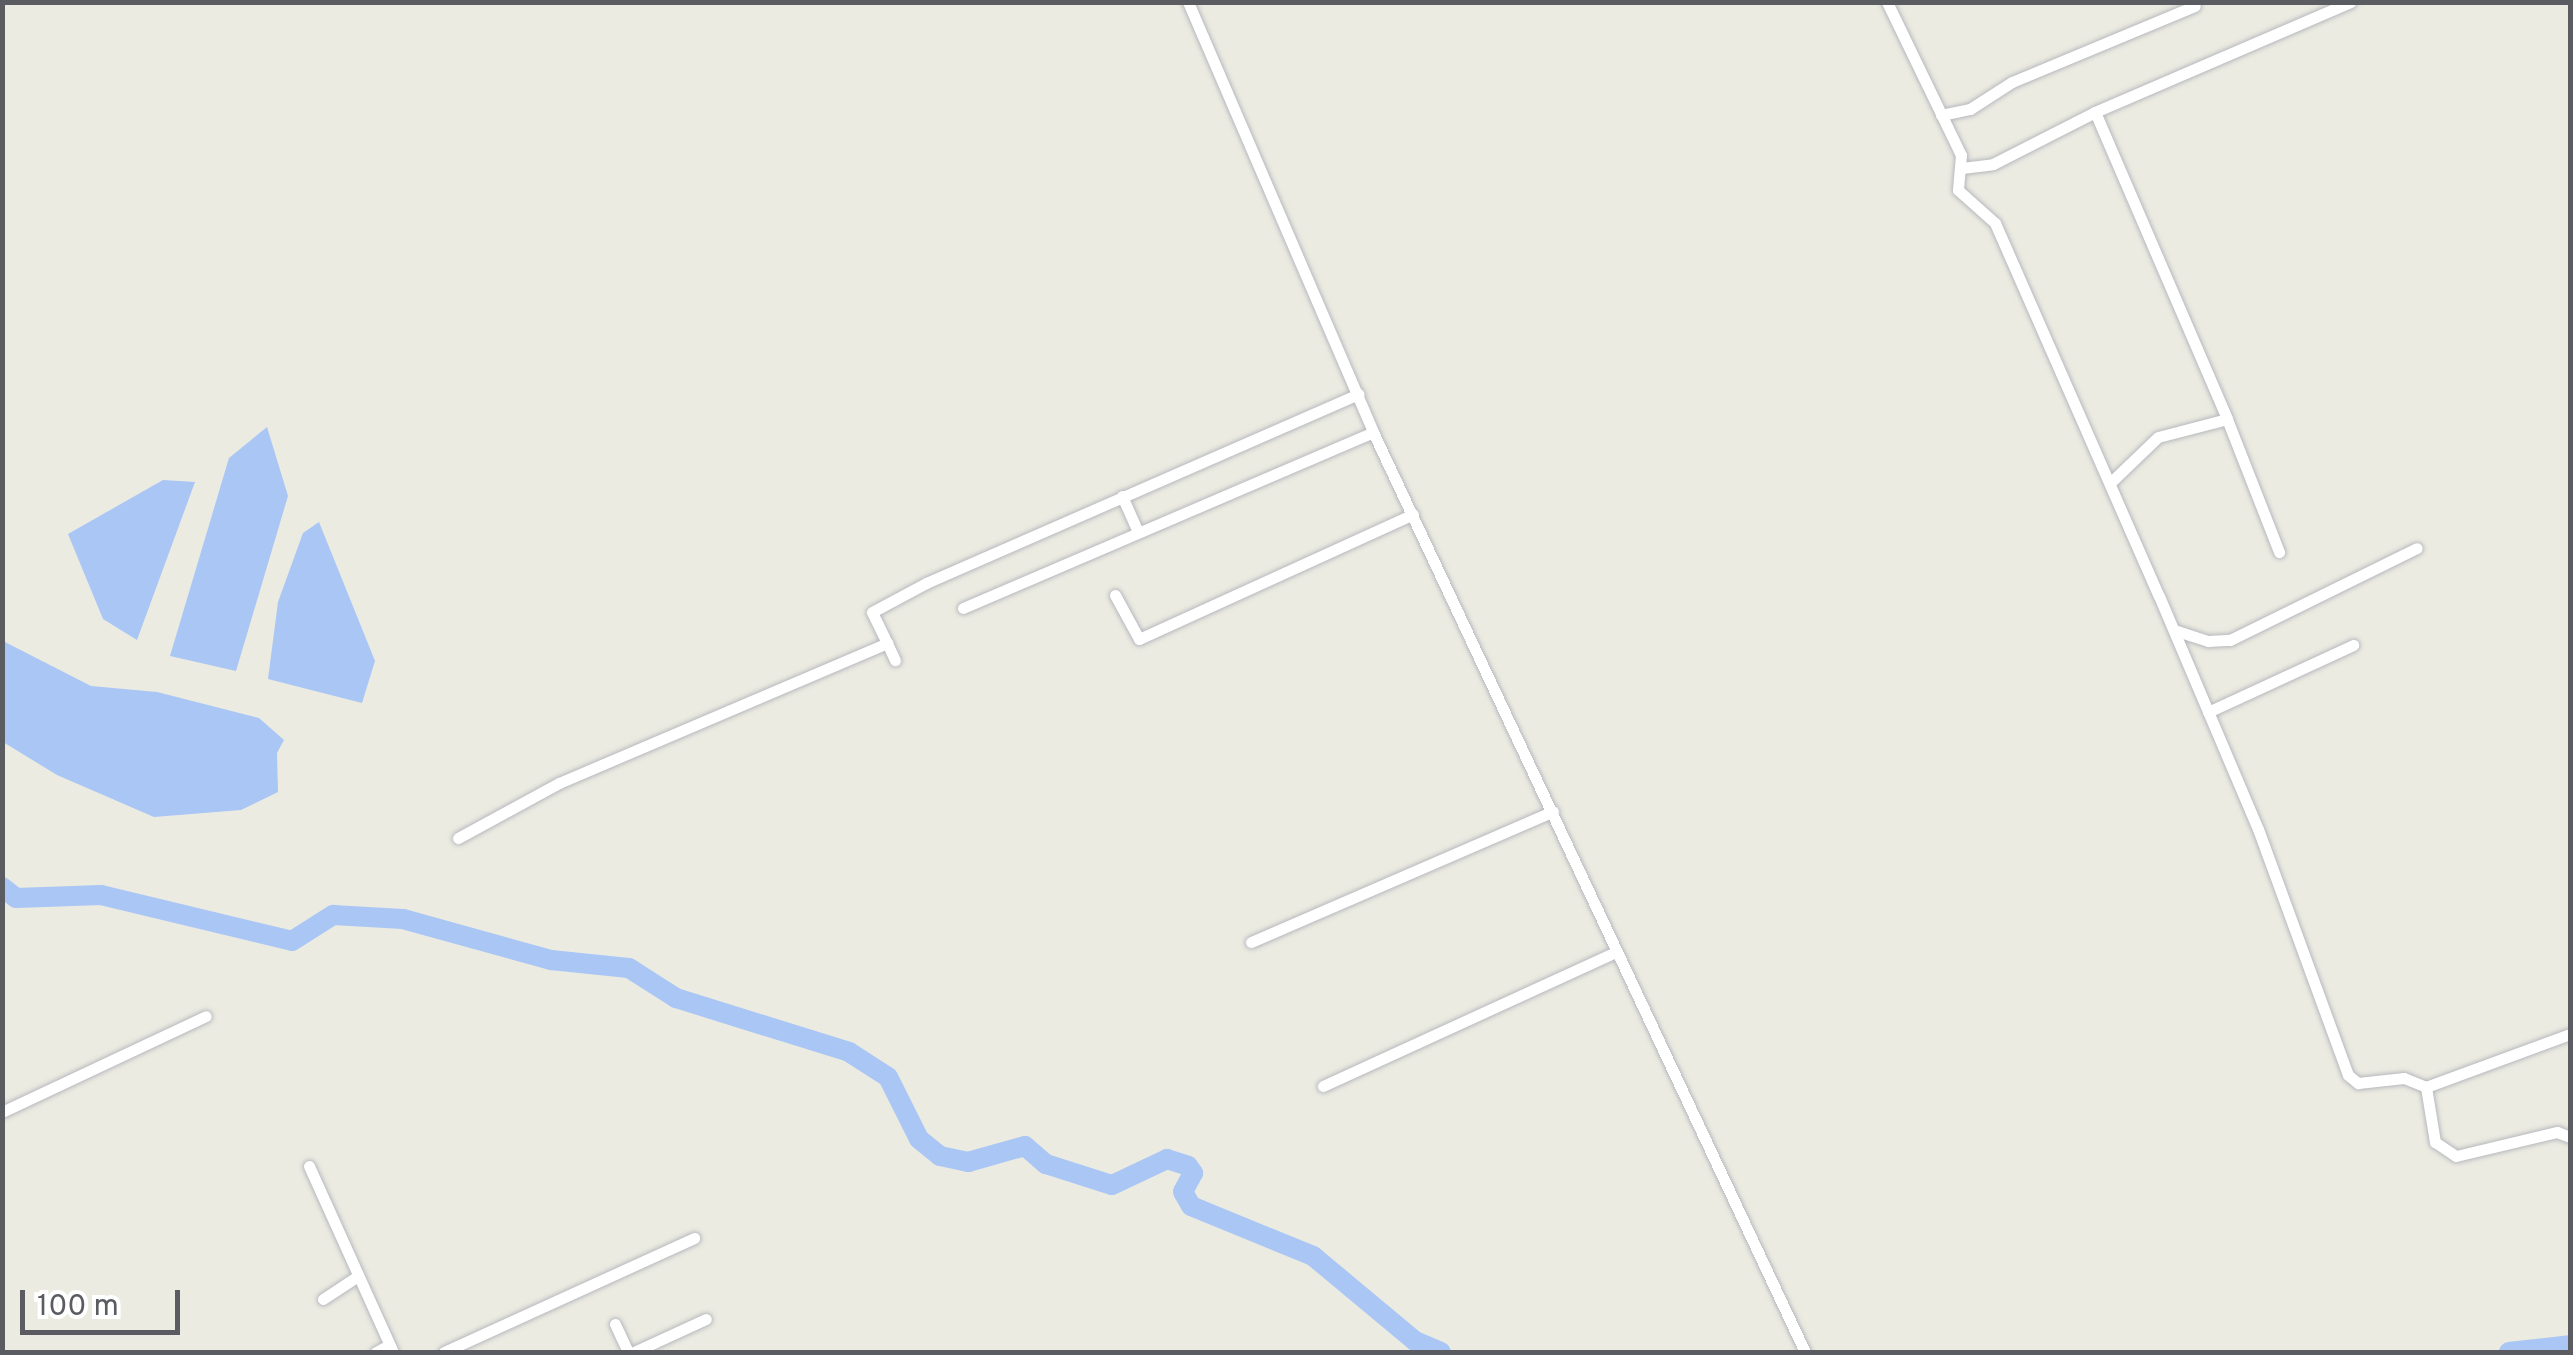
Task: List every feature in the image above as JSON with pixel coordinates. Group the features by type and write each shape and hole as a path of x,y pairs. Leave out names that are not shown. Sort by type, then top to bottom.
{"street":[{"path":"1188,2 1373,432 1553,811 1614,953 1805,1352"},
{"path":"1887,2 1962,168 1958,190 1994,223 2174,630 2348,1075 2358,1083 2404,1078 2426,1087 2570,1034"},
{"path":"1962,168 1993,164 2095,112 2350,2"},
{"path":"1941,115 1982,104 2012,82 2195,6"},
{"path":"2095,112 2227,419 2279,552"},
{"path":"896,660 872,612 1122,496 1359,394"},
{"path":"2110,483 2158,437 2227,419"},
{"path":"963,608 1373,432"},
{"path":"1122,496 1138,532"},
{"path":"1115,594 1139,639 1413,514"},
{"path":"2174,630 2208,641 2230,640 2416,548"},
{"path":"458,838 559,784 887,642"},
{"path":"2208,712 2353,645"},
{"path":"1251,942 1553,811"},
{"path":"1323,1086 1614,953"},
{"path":"2,1112 206,1016"},
{"path":"2426,1087 2435,1142 2456,1156 2557,1132 2570,1137"},
{"path":"309,1166 391,1349 376,1352"},
{"path":"444,1352 694,1238"},
{"path":"323,1298 358,1276"},
{"path":"615,1324 631,1352 706,1319"}],"water":[{"path":"267,427 288,496 236,671 170,656 229,458"},
{"path":"163,480 195,482 137,640 103,619 68,534"},
{"path":"319,522 375,661 362,703 268,679 278,602 303,533"},
{"path":"3,641 91,686 157,692 259,718 284,740 277,753 278,792 241,810 154,817 57,775 3,742"}],"waterway":[{"path":"2,887 16,898 101,895 292,941 333,915 403,919 551,960 629,968 676,998 849,1052 888,1077 919,1139 940,1156 968,1162 1025,1146 1046,1164 1112,1185 1167,1159 1188,1166 1193,1173 1183,1192 1191,1206 1313,1256 1415,1341 1441,1352"},
{"path":"2509,1352 2570,1345"}]}
